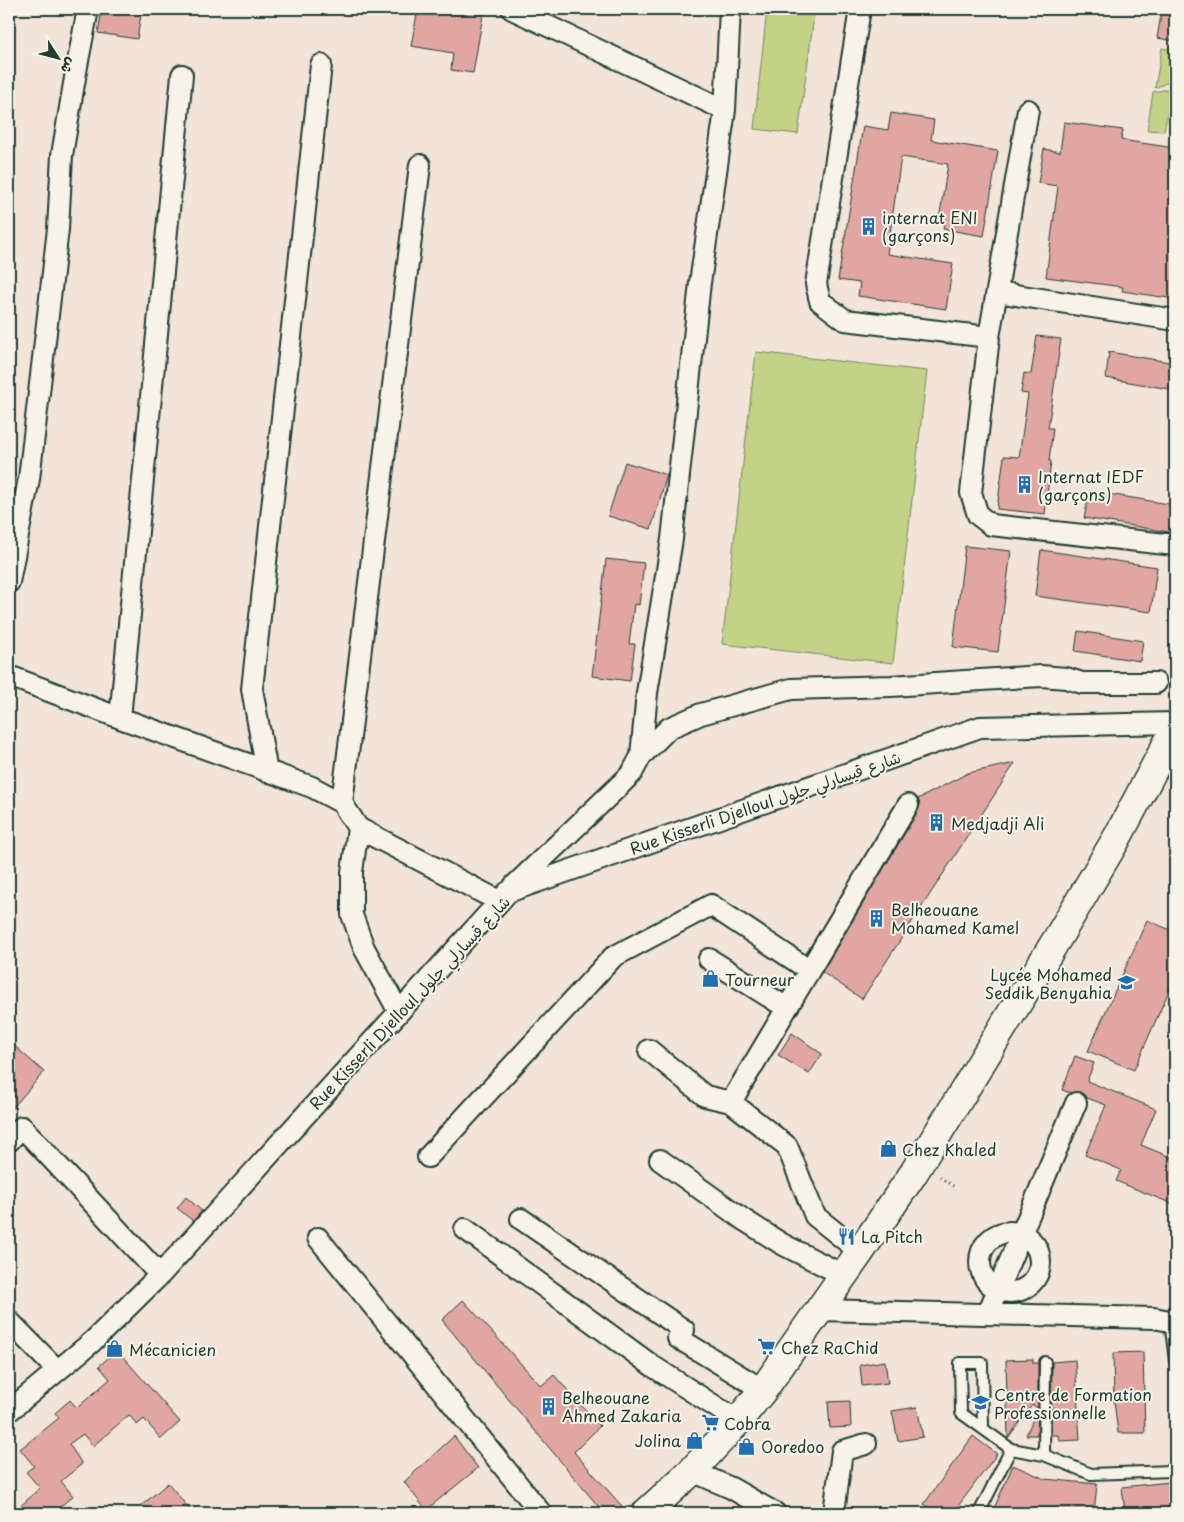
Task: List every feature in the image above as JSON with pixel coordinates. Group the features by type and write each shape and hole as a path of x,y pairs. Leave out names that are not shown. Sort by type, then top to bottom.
{"main road":[{"path":"646,1513 692,1471 738,1421 763,1390 913,1174 1117,838 1175,729"}],"street":[{"path":"9,582 30,469 58,229 62,155 76,66 88,9"},
{"path":"512,9 725,110"},
{"path":"641,756 647,692 672,539 700,284 725,110 730,9"},
{"path":"860,9 816,284 820,301 845,320 989,337"},
{"path":"268,772 252,688 321,65"},
{"path":"120,718 182,75"},
{"path":"1028,110 989,337 971,493 978,516 992,525 1175,545"},
{"path":"342,803 420,165"},
{"path":"997,292 1175,320"},
{"path":"9,676 268,772 312,786 342,803 358,828 504,896 632,773 641,756 668,728 701,714 791,689 891,686 1041,676 1066,678 1082,683 1156,683"},
{"name":"Rue Kisserli Djelloul شارع قيسارلي جلول","path":"9,1411 92,1342 160,1275 504,896 980,727 1175,723"},
{"path":"731,1102 908,805"},
{"path":"358,828 352,872 352,914 364,948 398,1012"},
{"path":"428,1157 613,957 710,905 810,970"},
{"path":"709,959 787,1008"},
{"path":"649,1050 705,1096 731,1102 787,1146 815,1216 860,1252"},
{"path":"988,1313 1076,1102"},
{"path":"9,1141 22,1128 160,1275"},
{"path":"660,1160 744,1220 782,1244 843,1276"},
{"path":"522,1219 684,1330 678,1338 763,1390"},
{"path":"465,1229 654,1367 738,1421"},
{"path":"1008,1232 1021,1234 1032,1241 1037,1249 1040,1262 1037,1275 1028,1286 1020,1290 1007,1292 998,1289 983,1274 980,1261 982,1252 986,1244 996,1236 1008,1232"},
{"path":"318,1238 541,1513"},
{"path":"819,1310 1154,1318 1173,1321"},
{"path":"9,1321 57,1370"},
{"path":"9,1388 27,1396"},
{"path":"834,1513 842,1451 866,1444"},
{"path":"692,1471 731,1488 776,1513"}],"lane":[{"path":"1173,1321 1175,1361"},
{"path":"1044,1455 1045,1362"},
{"path":"983,1429 982,1363 960,1363 961,1413 983,1429 1011,1449 1044,1455 1091,1474 1174,1469"},
{"path":"979,1513 1011,1449"}],"path":[{"path":"940,1177 956,1188"}],"green space":[{"path":"767,9 815,9 798,134 754,129"},
{"path":"1162,48 1175,50 1175,79 1155,88"},
{"path":"1173,88 1164,131 1147,130 1153,92"},
{"path":"756,352 927,371 893,663 722,644"}],"building":[{"path":"102,9 142,9 137,39 98,33"},
{"path":"418,9 484,9 473,73 451,70 453,53 411,46"},
{"path":"1162,9 1175,9 1175,41 1157,38"},
{"name":"internat ENI (garçons)","path":"891,113 934,120 931,140 998,151 984,236 943,229 945,220 939,219 948,164 901,157 887,254 953,264 946,309 858,296 860,283 838,280 863,126 888,130"},
{"path":"1064,122 1123,130 1121,140 1175,148 1175,299 1122,291 1123,287 1046,277 1058,186 1038,183 1044,149 1060,152"},
{"path":"1037,336 1061,339 1048,428 1053,428 1045,514 997,509 1004,456 1019,457 1028,394 1021,393 1024,373 1031,374"},
{"path":"1109,352 1175,363 1175,390 1106,378"},
{"path":"625,462 667,475 651,529 608,516"},
{"path":"1090,491 1175,505 1175,533 1084,518"},
{"path":"965,546 1011,551 998,652 953,647"},
{"path":"1041,550 1157,567 1151,612 1035,596"},
{"path":"606,559 644,563 639,605 634,604 629,644 635,644 630,681 592,676"},
{"path":"1078,631 1143,641 1140,661 1075,651"},
{"path":"1015,763 862,999 822,972 918,811 920,805 918,799 968,773"},
{"path":"1147,920 1175,932 1175,977 1134,1070 1088,1051"},
{"path":"792,1033 822,1054 809,1074 778,1055"},
{"path":"9,1041 44,1072 9,1112"},
{"path":"1075,1056 1094,1063 1087,1081 1156,1109 1141,1145 1175,1159 1175,1205 1116,1181 1121,1170 1085,1155 1106,1105 1087,1098 1080,1092 1071,1093 1062,1090"},
{"path":"186,1197 202,1211 193,1221 177,1208"},
{"name":"Belheouane Ahmed Zakaria","path":"463,1300 541,1386 554,1375 600,1426 574,1452 628,1513 604,1513 442,1320"},
{"path":"117,1350 180,1422 161,1439 144,1419 137,1425 129,1415 93,1446 83,1434 69,1444 82,1464 61,1481 73,1496 52,1513 13,1513 40,1488 26,1472 34,1466 20,1449 59,1418 55,1413 70,1400 77,1408 110,1379 99,1366"},
{"path":"1143,1352 1145,1433 1118,1433 1114,1401 1113,1353"},
{"path":"1033,1359 1033,1363 1038,1363 1038,1408 1032,1405 1008,1438 1006,1360"},
{"path":"1075,1360 1080,1440 1059,1441 1058,1435 1051,1435 1052,1362"},
{"path":"885,1361 888,1383 862,1386 860,1365"},
{"path":"850,1401 851,1427 830,1428 828,1402"},
{"path":"917,1407 923,1437 898,1441 892,1411"},
{"path":"1038,1409 1037,1435 1026,1435"},
{"path":"454,1436 478,1468 426,1510 404,1482"},
{"path":"973,1436 997,1454 953,1513 937,1513 924,1504"},
{"path":"1013,1465 1045,1479 1097,1484 1094,1513 992,1513"},
{"path":"1170,1482 1173,1513 1125,1513 1122,1487"},
{"path":"168,1483 193,1513 148,1513 142,1505"}],"place":[{"name":"internat ENI (garçons)","path":"868,226"},
{"name":"Internat IEDF (garçons)","path":"1024,485"},
{"name":"Medjadji Ali","path":"937,823"},
{"name":"Belheouane Mohamed Kamel","path":"877,918"},
{"name":"Tourneur","path":"711,979"},
{"name":"Lycée Mohamed Seddik Benyahia","path":"1126,983"},
{"name":"Chez Khaled","path":"888,1149"},
{"name":"La Pitch","path":"847,1236"},
{"name":"Chez RaChid","path":"767,1347"},
{"name":"Mécanicien","path":"115,1349"},
{"name":"Centre de Formation Professionnelle","path":"980,1403"},
{"name":"Belheouane Ahmed Zakaria","path":"548,1406"},
{"name":"Cobra","path":"710,1423"},
{"name":"Jolina","path":"695,1440"},
{"name":"Ooredoo","path":"747,1446"}]}
